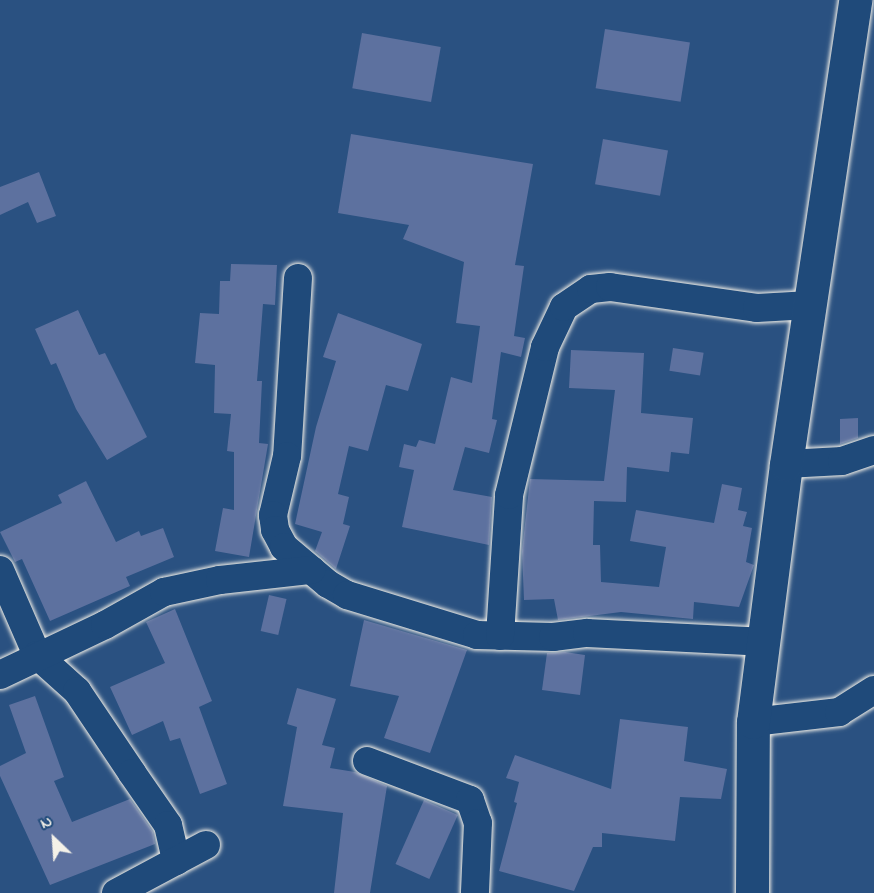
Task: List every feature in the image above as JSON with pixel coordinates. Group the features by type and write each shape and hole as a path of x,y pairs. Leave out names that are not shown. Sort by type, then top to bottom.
{"main road":[{"path":"752,893 753,722 762,642 855,0"}],"street":[{"path":"298,278 287,456 273,515 275,530 284,547 310,570 346,595 459,630 500,636 587,633 762,642"},
{"path":"500,636 509,495 545,347 564,307 591,289 610,287 758,308 810,305"},
{"path":"786,464 842,461 874,450"},
{"path":"0,570 37,655 77,691 168,825 176,861"},
{"path":"0,675 37,655 105,625 164,592 219,580 310,570"},
{"path":"753,722 839,712 874,690"},
{"path":"367,761 470,800 478,823 474,893"},
{"path":"116,893 206,845"}],"building":[{"path":"605,29 690,42 681,102 596,88"},
{"path":"362,33 441,47 431,102 352,88"},
{"path":"351,134 533,164 515,265 524,266 514,336 525,338 521,357 501,352 492,419 497,420 489,453 465,447 453,490 492,497 489,545 402,527 414,470 399,467 404,444 416,447 419,440 435,444 451,377 472,383 480,326 456,323 464,262 403,239 409,225 338,213"},
{"path":"603,139 668,150 660,196 595,184"},
{"path":"39,172 56,216 37,223 28,202 0,215 0,187"},
{"path":"231,264 277,265 275,305 263,304 257,381 262,381 259,443 268,444 249,557 215,551 223,508 234,510 234,452 227,451 231,414 214,413 215,365 195,363 200,313 219,314 220,281 230,281"},
{"path":"78,310 99,355 105,353 147,437 107,460 76,409 56,363 51,365 35,329"},
{"path":"338,313 422,344 408,391 386,385 368,451 349,446 338,494 349,497 343,524 350,526 336,569 315,551 322,532 295,524 316,427 336,361 323,357"},
{"path":"673,348 704,353 700,376 669,371"},
{"path":"571,350 644,353 641,413 693,418 689,454 671,452 669,472 627,467 626,502 594,501 593,545 600,545 601,582 659,587 666,547 630,541 636,510 714,523 722,484 742,488 738,510 747,512 743,526 752,528 746,562 754,565 739,607 694,602 693,619 621,612 558,620 554,599 524,600 522,551 530,479 604,481 615,390 569,388"},
{"path":"858,418 858,438 840,444 840,419"},
{"path":"86,481 116,542 139,531 141,536 163,528 174,557 126,577 130,586 50,621 22,559 15,562 0,532 62,503 58,495"},
{"path":"269,595 287,599 278,635 261,631"},
{"path":"175,609 212,701 199,707 227,784 200,794 180,738 170,741 163,721 132,735 110,687 165,663 146,622"},
{"path":"364,620 467,650 430,753 384,738 399,696 350,686"},
{"path":"565,652 585,655 580,695 542,690 547,653"},
{"path":"297,688 336,699 322,745 335,748 330,768 355,772 387,786 370,893 334,893 343,813 283,806 297,727 287,724"},
{"path":"35,696 64,777 54,781 72,822 130,799 153,832 155,844 50,885 0,776 0,766 26,753 9,705"},
{"path":"620,719 688,727 684,761 727,769 721,799 680,797 675,841 602,833 602,847 593,847 574,891 499,871 517,803 514,802 519,782 506,778 515,755 611,789"},
{"path":"424,800 458,815 429,879 396,864"}]}
